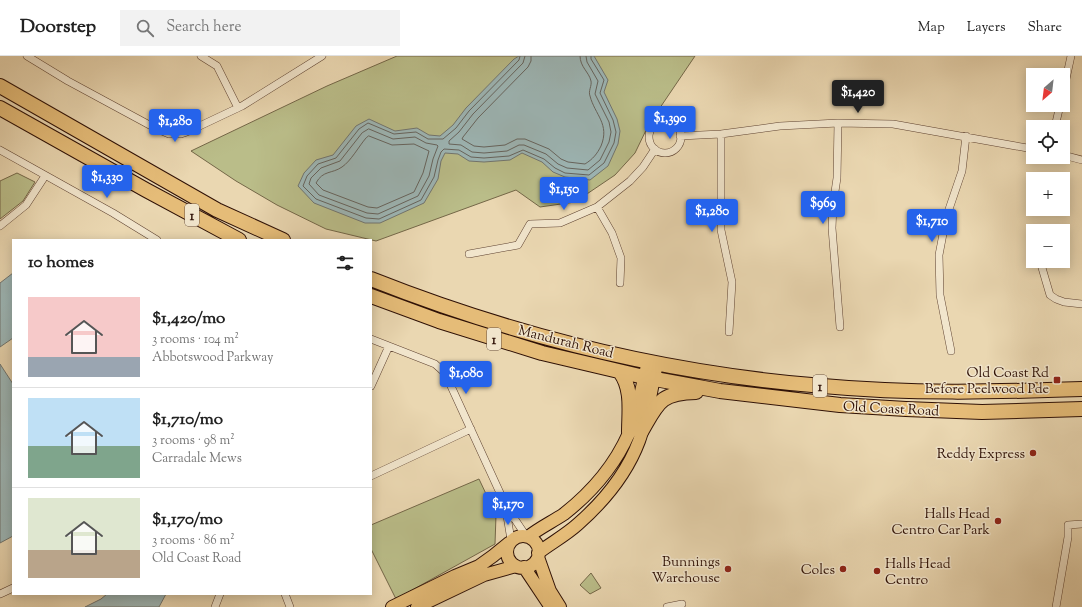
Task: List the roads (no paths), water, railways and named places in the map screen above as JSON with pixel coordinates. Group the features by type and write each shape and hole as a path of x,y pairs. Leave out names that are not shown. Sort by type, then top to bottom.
{"highway":[{"name":"1","path":"0,86 217,210 281,239"},
{"name":"1","path":"0,108 237,239"},
{"name":"Mandurah Road","path":"372,279 463,313 515,329 652,363"},
{"name":"Mandurah Road","path":"372,296 439,322 542,353 620,372"},
{"name":"Old Coast Road","path":"652,363 765,380 824,387 983,392 1082,389"},
{"name":"Old Coast Road","path":"620,372 720,392 826,404 982,412 1082,409"},
{"path":"620,372 626,379 635,432"},
{"path":"635,432 657,404 664,399 684,393 720,392"}],"main road":[{"path":"392,607 479,566 518,537 527,536 565,513 594,486 635,432 647,411 649,378 652,363"},
{"path":"418,607 484,575 532,564 538,555 577,525 592,511 615,484 633,455 635,432"},
{"path":"527,536 537,545 538,555 550,592 560,607"},
{"path":"510,542 507,547 507,556 509,560 520,567 551,607"}],"street":[{"path":"27,56 68,81 155,128 170,134 187,132 238,108 256,98 318,57"},
{"path":"201,56 217,66 238,108"},
{"path":"1068,68 1071,56"},
{"path":"665,121 672,123 678,128 680,136 679,143 674,149 666,152 655,149 650,143 649,135 652,128 657,123 665,121"},
{"path":"838,123 837,178 833,205 832,228 840,327"},
{"path":"680,136 721,134 780,126 838,123 893,124 1026,148"},
{"path":"721,134 721,230 732,282 729,332"},
{"path":"951,351 940,295 939,255 946,218 962,171 966,136"},
{"path":"469,254 518,245 530,224 560,223 597,207 630,181 643,167 655,149"},
{"path":"0,150 113,213 155,239"},
{"path":"1070,157 1082,160"},
{"path":"0,226 26,205 45,176"},
{"path":"597,207 612,233 621,258 620,284"},
{"path":"1042,268 1050,295 1064,302 1082,304"},
{"path":"372,339 435,364 445,373 506,506 527,536"},
{"path":"372,384 389,346"},
{"path":"372,476 471,429"},
{"path":"506,506 510,542"},
{"path":"1056,607 1068,537 1068,525 1082,524"},
{"path":"0,594 12,588"},
{"path":"215,607 220,595"},
{"path":"286,595 290,607"},
{"path":"667,607 682,604"}],"water":[{"path":"519,56 594,56 608,80 604,92 617,119 620,131 618,144 608,166 590,180 565,177 553,172 542,162 522,153 510,160 484,162 469,161 458,154 445,153 441,161 438,179 424,203 380,223 365,223 314,203 298,186 304,173 316,160 333,155 356,126 369,119 395,131 417,128 429,135 440,136 453,125 466,108 514,59"},
{"path":"12,274 12,339 0,347 0,283"},
{"path":"0,364 12,382 12,537 0,543"},
{"path":"106,595 165,595 159,607 85,607"}],"place":[{"name":"Old Coast Rd Before Peelwood Pde","path":"1057,380"},
{"name":"Reddy Express","path":"1033,453"},
{"name":"Halls Head Centro Car Park","path":"998,521"},
{"name":"Bunnings Warehouse","path":"728,569"},
{"name":"Coles","path":"843,569"},
{"name":"Halls Head Centro","path":"877,571"}]}
